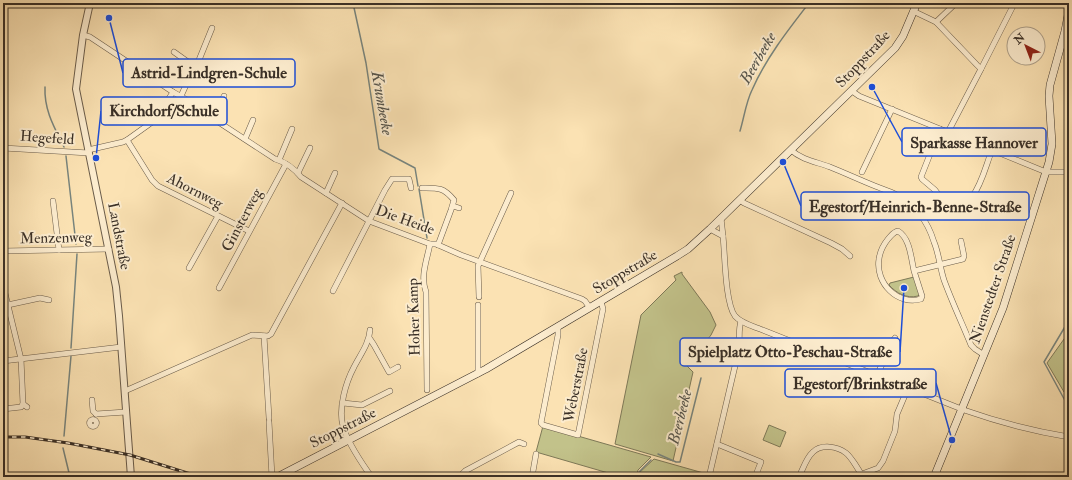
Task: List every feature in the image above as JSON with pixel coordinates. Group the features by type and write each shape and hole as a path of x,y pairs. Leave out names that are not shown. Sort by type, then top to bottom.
{"main road":[{"name":"Stoppstraße","path":"277,477 478,374 682,253 710,229 895,48 903,36 917,3"},
{"name":"Nienstedter Straße","path":"934,477 1003,308 1046,172 1052,144 1049,96 1050,85 1065,32 1069,10"}],"street":[{"name":"Landstraße","path":"90,3 83,36 76,88 116,287 131,477"},
{"path":"936,22 956,3"},
{"path":"948,132 1013,6"},
{"path":"914,11 936,22 981,68"},
{"path":"181,96 199,60 212,28"},
{"name":"Die Heide","path":"83,36 90,37 173,92 196,105 200,110 275,159 280,160 298,173 301,177 370,221 582,299 590,308"},
{"path":"174,52 195,67"},
{"path":"852,91 859,96 1046,172 1069,172"},
{"name":"Hegefeld","path":"3,148 89,151 123,142 155,120 173,92"},
{"path":"215,119 224,96"},
{"path":"862,172 892,109"},
{"path":"245,139 253,120"},
{"path":"280,160 292,129"},
{"path":"940,129 921,177 952,212 960,208 972,196 978,186 992,150"},
{"name":"Ahornweg","path":"127,140 152,180 158,186 249,232"},
{"path":"298,173 310,148"},
{"path":"791,150 807,160 817,162 896,194 904,199 919,213 931,232 935,242 948,291 971,345 984,355"},
{"name":"Ginsterweg","path":"219,288 286,164"},
{"path":"326,193 335,173"},
{"path":"333,292 392,179 409,179 411,188"},
{"path":"422,188 436,188 443,190 454,200 438,245"},
{"path":"478,297 479,261 511,193"},
{"path":"740,200 831,243 842,249 850,256"},
{"path":"53,201 59,250"},
{"path":"125,391 252,336 268,336 271,334 342,203"},
{"path":"453,206 459,208"},
{"path":"189,268 218,216"},
{"path":"721,218 729,302 735,316 741,321 961,409 984,417 1069,437"},
{"path":"710,229 723,236"},
{"path":"895,232 901,232 906,240 914,271 922,296 922,299 915,301 898,297 885,285 881,277 878,269 878,259 886,242 895,232"},
{"path":"914,271 963,259 964,256 961,241"},
{"name":"Hoher Kamp","path":"427,390 426,292 424,276 430,244"},
{"name":"Menzenweg","path":"3,251 108,249"},
{"path":"3,285 5,305 21,359 25,406 3,408"},
{"path":"5,305 40,298 49,300"},
{"name":"Weberstraße","path":"558,327 558,335 541,423 543,425 578,435 603,309 601,301"},
{"path":"478,305 478,374"},
{"path":"709,477 739,349 739,328 741,321"},
{"path":"370,330 370,339 350,375 346,388 343,403 342,424 348,440 372,477"},
{"path":"264,336 272,477"},
{"path":"877,376 891,343 895,338"},
{"path":"370,339 389,372 398,368"},
{"path":"3,361 121,347"},
{"path":"799,477 812,452 820,447 828,446 837,448 846,453 862,476 878,468 883,461 894,431 897,414 908,388"},
{"path":"343,403 362,405 390,391"},
{"path":"92,400 95,417 126,412"},
{"path":"462,477 462,474 472,467 519,442 524,444"},
{"path":"717,444 761,462 755,477"},
{"path":"532,477 536,454"},
{"path":"3,475 40,477"}],"green space":[{"path":"682,272 710,312 716,325 711,335 687,366 693,372 673,461 615,444 641,315 676,280 674,276"},
{"path":"914,277 920,294 918,296 910,297 902,295 889,285 890,283"},
{"path":"1069,332 1069,383 1064,392 1047,363"},
{"path":"769,425 786,432 780,447 763,440"},
{"path":"543,426 651,457 638,470 636,477 622,477 536,452"},
{"path":"654,459 707,474 708,477 638,477 639,473"}],"waterway":[{"name":"Krumbeeke","path":"353,3 366,63 379,149 415,168 418,186"},
{"name":"Beerbeeke","path":"740,131 748,100 758,78 778,45 809,3"},
{"path":"45,87 48,111 64,147"},
{"path":"66,156 76,244"},
{"name":"Krumbeeke","path":"419,189 427,238"},
{"path":"71,348 77,254"},
{"path":"1069,320 1044,362 1069,408"},
{"path":"64,436 71,356"},
{"name":"Beerbeeke","path":"658,454 676,462 680,462 701,378"},
{"path":"63,448 70,477"},
{"name":"Beerbeeke","path":"637,477 638,473 651,460"}],"railway":[{"path":"3,437 25,437 68,443 130,455 200,477"}],"place":[{"name":"Astrid-Lindgren-Schule","path":"109,18"},
{"name":"Sparkasse Hannover","path":"872,87"},
{"name":"Kirchdorf/Schule","path":"96,158"},
{"name":"Egestorf/Heinrich-Benne-Straße","path":"783,162"},
{"name":"Spielplatz Otto-Peschau-Straße","path":"904,288"},
{"name":"Egestorf/Brinkstraße","path":"952,440"}]}
